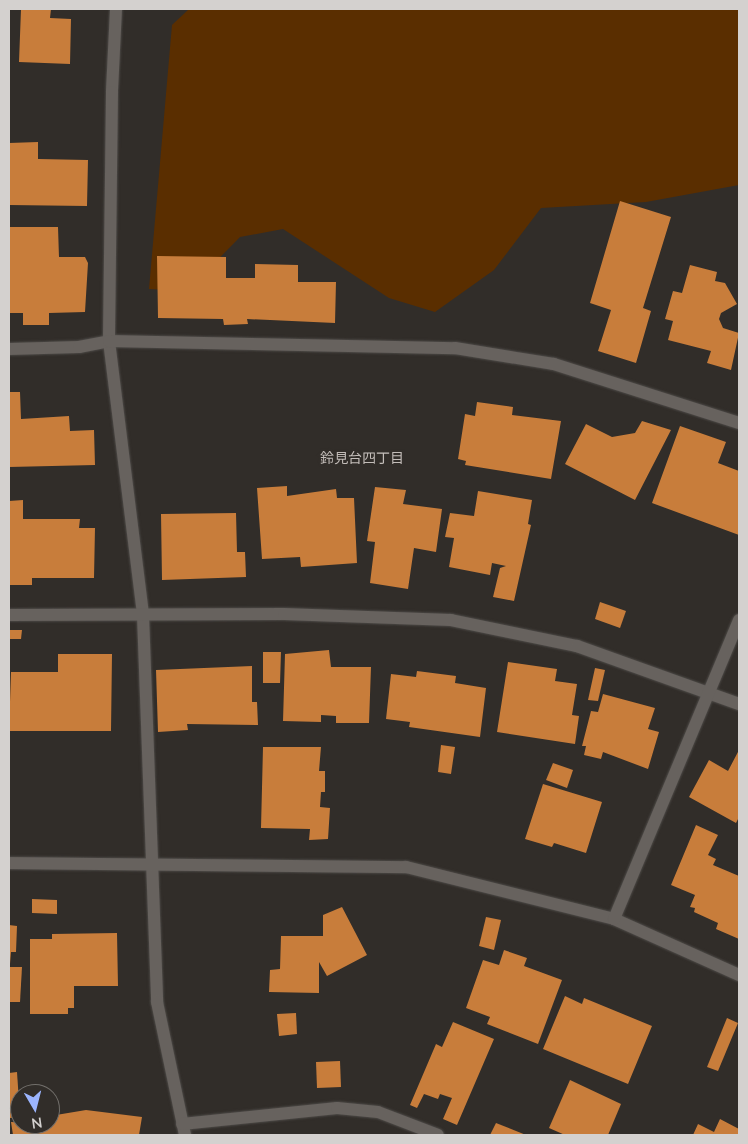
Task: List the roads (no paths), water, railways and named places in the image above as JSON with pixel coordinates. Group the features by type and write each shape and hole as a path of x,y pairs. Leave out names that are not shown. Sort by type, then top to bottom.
{"street":[{"path":"116,9 112,92 109,341 143,615 150,864 157,1002 184,1130 337,1108 378,1112 438,1135"},
{"path":"9,349 79,347 109,341 455,348 554,364 739,423"},
{"path":"9,615 284,614 451,620 577,646 710,691 739,704"},
{"path":"614,919 739,620"},
{"path":"9,863 406,866 614,919 739,976"}],"district":[{"name":"鈴見台四丁目","path":"362,458"}]}
